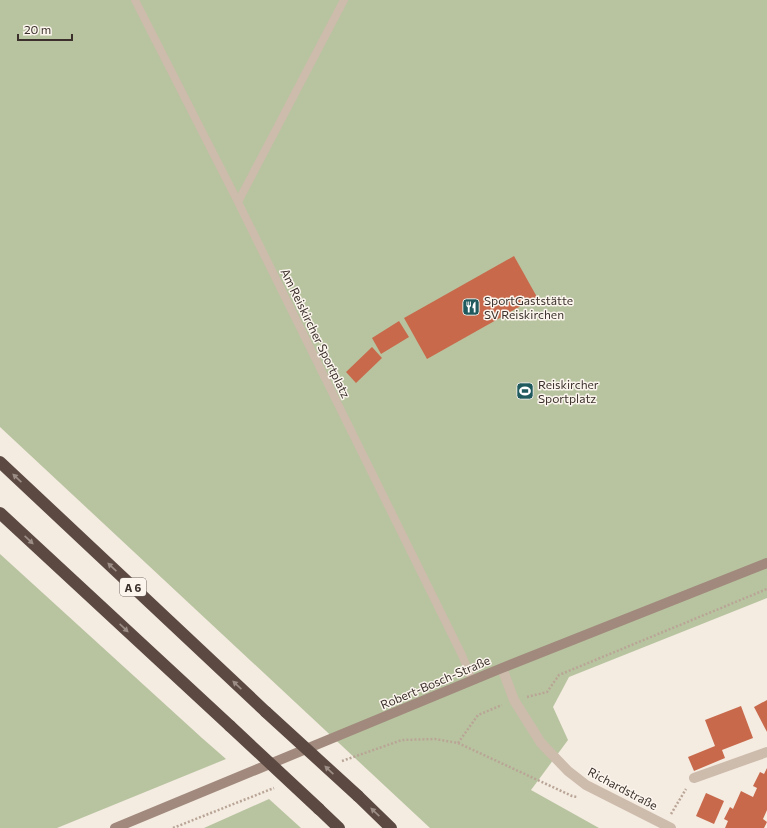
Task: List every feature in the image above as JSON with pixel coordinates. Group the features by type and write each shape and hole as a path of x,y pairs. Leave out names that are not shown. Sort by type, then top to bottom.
{"highway":[{"name":"A 6","path":"0,462 391,828"},
{"path":"0,513 339,828"}],"main road":[{"name":"Robert-Bosch-Straße","path":"115,828 472,680 767,563"}],"street":[{"name":"Richardstraße","path":"502,668 514,700 542,743 568,771 586,785 669,827"},
{"path":"694,778 767,752"}],"lane":[{"name":"Am Reiskircher Sportplatz","path":"135,0 238,202 462,655 472,680"},
{"path":"238,202 344,0"}],"path":[{"path":"458,743 478,715 514,700 547,692 559,675 767,589"},
{"path":"335,764 402,740 435,739 458,743 572,796 578,797"},
{"path":"669,827 683,793 694,778"},
{"path":"173,828 276,787"}],"green space":[{"path":"0,0 767,0 767,598 569,677 553,707 568,740 531,790 599,828 430,828 0,427"},
{"path":"0,554 226,759 57,828 0,828"},
{"path":"269,799 301,828 204,828"}],"building":[{"name":"SportGaststätte SV Reiskirchen","path":"514,256 537,297 427,359 404,318"},
{"path":"399,321 409,337 381,354 372,338"},
{"path":"372,347 382,358 356,383 346,372"},
{"path":"767,700 767,732 754,707"},
{"path":"741,706 753,738 722,750 725,758 694,771 688,757 715,746 705,720"},
{"path":"767,768 767,810 763,819 767,822 764,828 725,828 728,821 724,819 730,807 733,809 741,791 753,797 757,788 753,786 760,772 764,774"},
{"path":"706,793 724,801 714,824 696,816"}],"place":[{"name":"SportGaststätte SV Reiskirchen","path":"471,307"},
{"name":"Reiskircher Sportplatz","path":"525,391"}]}
